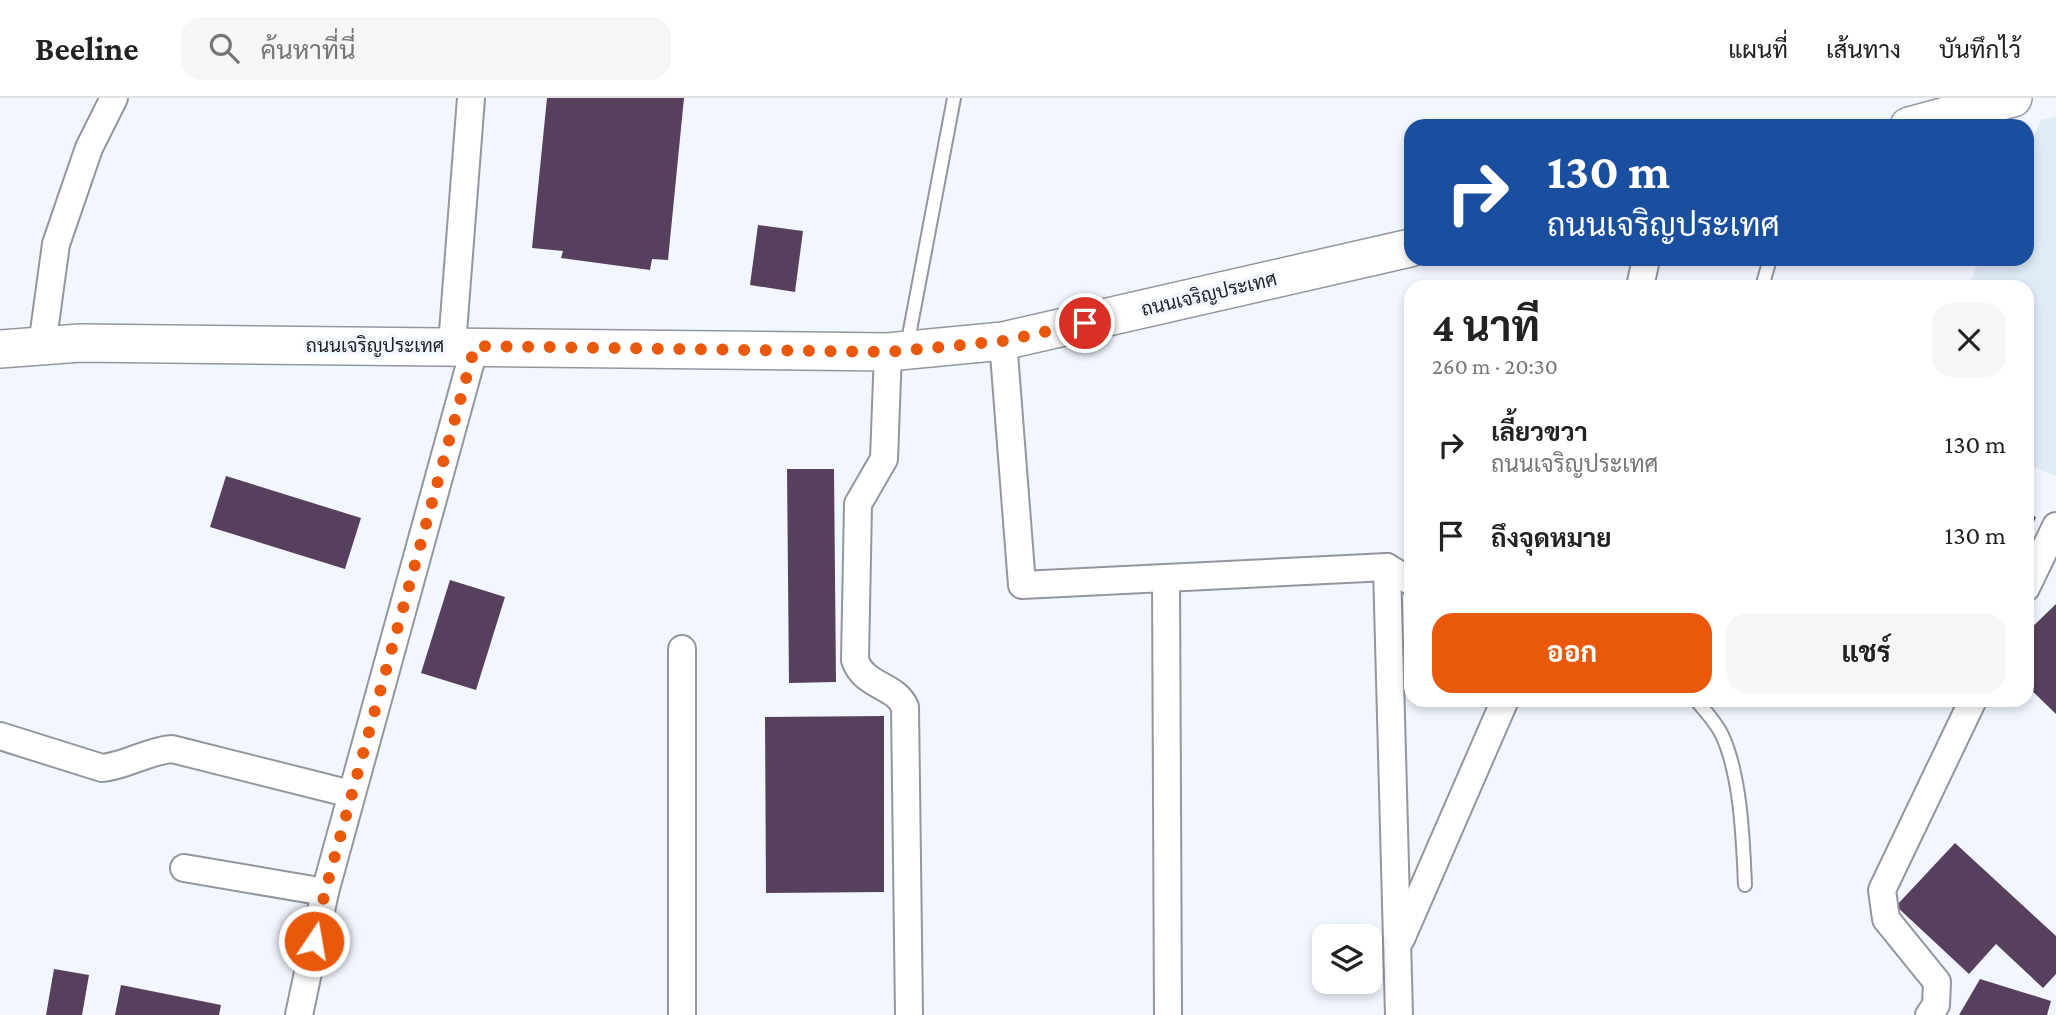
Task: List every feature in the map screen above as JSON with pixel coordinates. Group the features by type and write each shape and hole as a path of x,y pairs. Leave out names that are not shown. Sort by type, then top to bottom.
{"street":[{"path":"42,346 56,244 89,148 114,98"},
{"path":"299,1015 325,892 463,346 471,98"},
{"path":"1935,119 2012,98"},
{"name":"ถนนเจริญประเทศ","path":"0,349 80,343 897,351 1003,341 1404,249"},
{"path":"1003,341 1022,585 1387,567 1404,577"},
{"path":"897,351 884,459 858,504 855,660 865,679 897,696 905,707 909,1015"},
{"path":"2034,571 2056,526"},
{"path":"1387,567 1399,1015"},
{"path":"1166,578 1168,1015"},
{"path":"682,649 682,1015"},
{"path":"1398,947 1502,707"},
{"path":"1929,1015 1936,1005 1937,982 1886,919 1882,890 1970,707"},
{"path":"0,736 102,768 157,750 172,750 351,794"},
{"path":"184,867 325,892"}],"lane":[{"path":"897,351 954,98"},
{"path":"1702,707 1714,722 1726,746 1742,821 1745,885"}],"shaded area":[{"path":"2056,117 2056,476 2034,467 2034,280 1971,280 1977,266 2034,266 2034,137 2041,120"}],"building":[{"path":"547,98 684,98 668,260 652,259 650,270 561,258 563,251 532,248"},
{"path":"758,225 803,231 795,292 750,285"},
{"path":"787,469 834,469 836,682 789,683"},
{"path":"226,476 361,518 345,569 210,527"},
{"path":"450,580 505,597 476,690 421,673"},
{"path":"2056,604 2056,714 2034,693 2034,625"},
{"path":"884,716 884,892 766,893 765,717"},
{"path":"1955,843 2056,936 2056,974 2043,988 1996,944 1969,974 1896,906"},
{"path":"54,969 89,975 82,1015 46,1015"},
{"path":"1980,979 2051,1001 2047,1015 1959,1015"},
{"path":"121,985 221,1005 219,1015 115,1015"}],"route":[{"path":"314,941 382,680 475,346 888,352 1003,341 1085,323"}]}
